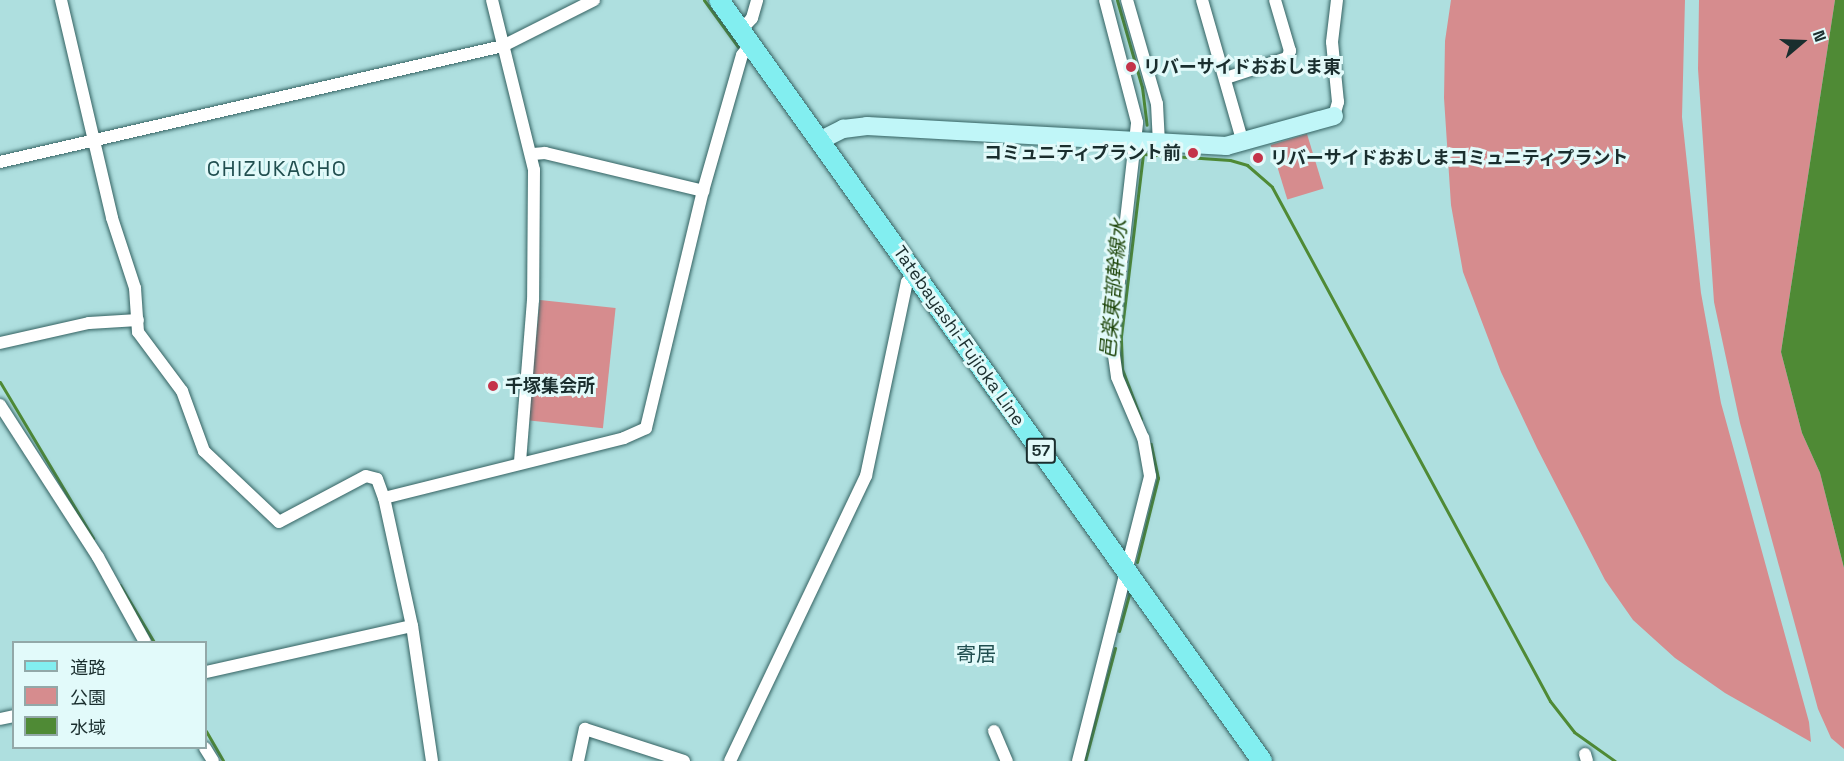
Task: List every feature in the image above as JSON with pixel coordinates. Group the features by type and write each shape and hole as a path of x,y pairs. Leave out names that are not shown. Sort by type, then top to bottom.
{"main road":[{"name":"Tatebayashi-Fujioka Line","path":"719,0 1262,761"}],"street":[{"path":"62,0 112,218 135,288 141,340 182,391 204,451 279,522 366,476 377,479 384,498 412,626 432,761"},
{"path":"492,0 533,154 533,300 520,463"},
{"path":"0,162 503,46 594,0"},
{"path":"384,498 624,438 646,428 703,191 757,0"},
{"path":"1078,761 1150,476 1143,438 1117,377 1112,343 1136,142 1133,96 1105,0"},
{"path":"1127,0 1157,104 1159,144"},
{"path":"1202,0 1243,143"},
{"path":"1226,78 1287,58 1290,51 1275,0"},
{"path":"821,140 843,129 867,126 1159,144 1243,143 1334,116 1338,102 1332,42 1337,0"},
{"path":"533,154 545,153 703,191"},
{"path":"730,761 866,476 907,282 914,273"},
{"path":"0,343 89,323 138,320"},
{"path":"0,405 98,557 144,641"},
{"path":"207,672 412,626"},
{"path":"578,761 585,729 684,761"},
{"path":"994,731 1007,761"}],"green space":[{"path":"1451,0 1685,0 1682,117 1701,293 1721,403 1809,722 1811,742 1725,693 1675,658 1633,620 1605,580 1537,448 1501,372 1463,272 1451,205 1444,98 1445,41"},
{"path":"1699,0 1835,0 1781,352 1802,433 1820,473 1844,568 1844,749 1831,738 1818,709 1740,423 1714,302 1698,69"},
{"path":"1307,134 1324,189 1287,200 1271,145"},
{"path":"540,300 616,308 603,428 527,420"}],"water":[{"path":"1835,0 1844,0 1844,568 1820,473 1802,433 1781,352"}],"waterway":[{"path":"704,0 738,47"},
{"name":"邑楽東部幹線水","path":"1117,0 1142,87 1147,125"},
{"path":"1143,154 1230,160 1247,165 1272,187 1550,701 1574,732 1615,761"},
{"name":"邑楽東部幹線水","path":"1141,419 1122,369 1121,336 1143,155"},
{"path":"0,382 93,538"},
{"name":"邑楽東部幹線水","path":"1137,562 1158,478 1151,444"},
{"path":"120,585 153,641"},
{"name":"邑楽東部幹線水","path":"1119,631 1130,591"},
{"name":"邑楽東部幹線水","path":"1085,761 1115,648"},
{"path":"207,733 223,761"}],"place":[{"name":"リバーサイドおおしま東","path":"1131,67"},
{"name":"コミュニティプラント前","path":"1193,153"},
{"name":"リバーサイドおおしまコミュニティプラント","path":"1258,158"},
{"name":"千塚集会所","path":"493,386"}],"district":[{"name":"CHIZUKACHO","path":"277,169"},
{"name":"寄居","path":"976,654"}]}
